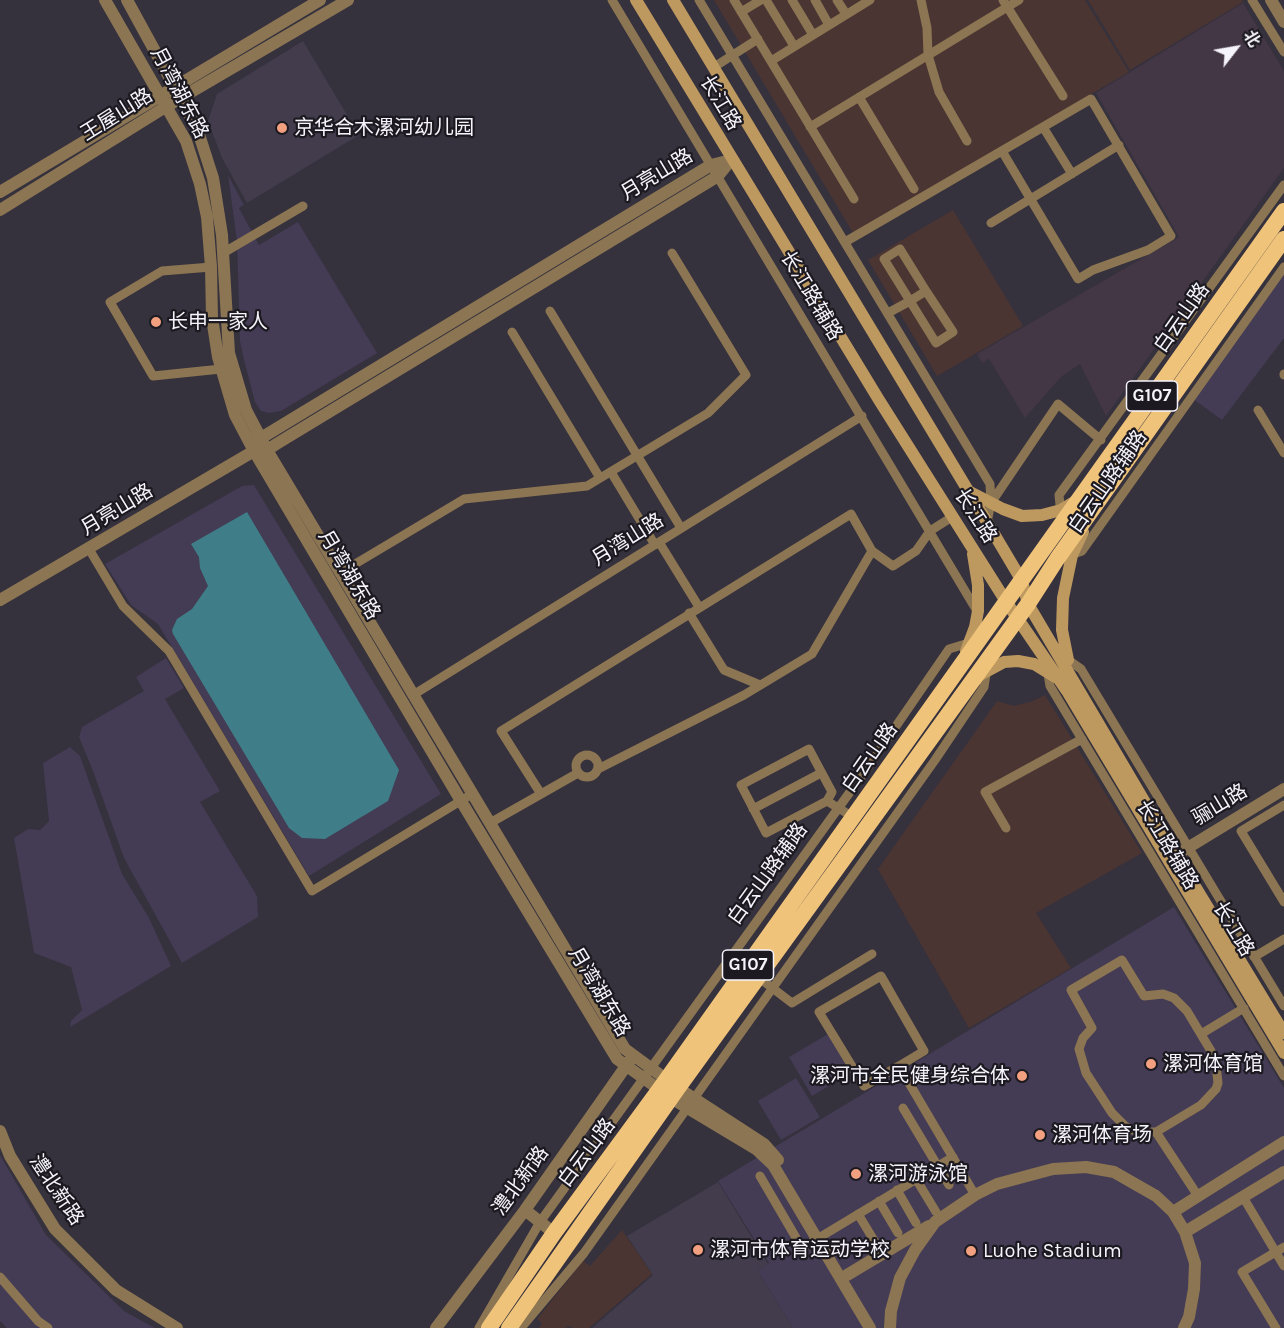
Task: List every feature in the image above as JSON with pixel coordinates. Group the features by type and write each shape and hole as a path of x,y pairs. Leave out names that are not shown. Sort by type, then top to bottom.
{"highway":[{"name":"白云山路","path":"1017,608 1022,581 1061,517 1078,501 1284,211"},
{"name":"白云山路","path":"489,1328 554,1233 758,977 980,657 1017,608 1065,557 1091,512 1284,239"},
{"name":"白云山路","path":"509,1328 853,817 962,663 980,657"}],"main road":[{"name":"长江路","path":"636,0 731,160 971,547 1017,608 1063,655"},
{"name":"长江路","path":"673,0 1022,581"},
{"path":"967,489 991,503 1022,516 1061,517"},
{"path":"971,547 978,585 978,611 975,627 980,657 1047,666 1064,676"},
{"path":"1064,676 1062,630 1065,557"},
{"name":"长江路","path":"1017,608 1047,666"},
{"name":"长江路","path":"1064,676 1284,1033"},
{"name":"长江路","path":"1064,676 1284,1053"}],"street":[{"name":"月湾湖东路","path":"105,0 186,141 200,184 207,217 212,267 212,318 221,369 235,415 254,451 460,801 617,1059 645,1079 669,1089 756,1149 773,1165 820,1237"},
{"name":"月湾湖东路","path":"127,0 197,129 213,178 222,235 229,353 246,410 267,450 625,1049 652,1068 669,1089"},
{"name":"王屋山路","path":"178,93 320,0"},
{"name":"王屋山路","path":"0,192 348,0"},
{"name":"长江路辅路","path":"612,0 978,611"},
{"path":"699,0 990,484 991,503 987,522"},
{"path":"734,0 854,199"},
{"path":"741,12 761,0"},
{"path":"766,0 794,46"},
{"path":"792,0 813,35"},
{"path":"815,0 829,25"},
{"path":"837,0 846,14"},
{"path":"810,127 928,55 1005,4 1019,0"},
{"path":"1252,0 1284,52"},
{"path":"1271,0 1284,22"},
{"path":"771,61 865,1"},
{"path":"922,2 927,28 928,55 939,92 967,141"},
{"path":"1005,4 1062,96"},
{"path":"714,67 758,39"},
{"path":"859,97 914,189"},
{"path":"845,242 1091,99 1171,236 1148,250 1094,270 1078,279 1002,151"},
{"name":"王屋山路","path":"0,210 164,100"},
{"path":"1043,126 1072,174"},
{"path":"991,223 1119,145"},
{"name":"月亮山路","path":"261,438 711,165 731,160"},
{"name":"月亮山路","path":"0,600 254,451 267,450 718,176 731,160"},
{"name":"白云山路辅路","path":"1061,517 1059,495 1284,185"},
{"path":"223,253 303,206"},
{"path":"900,249 926,291 952,332 936,343 884,259 900,249"},
{"path":"340,573 464,499 587,486 708,413 746,375 672,253"},
{"path":"212,267 162,271 110,302 153,376 221,369"},
{"name":"白云山路辅路","path":"1065,557 1082,551 1284,267"},
{"path":"888,313 926,291"},
{"path":"550,311 681,528"},
{"path":"512,332 600,478"},
{"path":"991,503 1058,404 1101,440"},
{"path":"1258,410 1284,453"},
{"name":"月湾山路","path":"413,695 862,416"},
{"path":"254,451 261,438"},
{"path":"611,472 699,607"},
{"path":"541,794 501,731 851,514 872,551 894,566 916,551 930,531 952,516"},
{"path":"89,549 123,606 169,651 312,891 472,794"},
{"path":"578,773 588,778 595,775 598,769 760,685 812,654 872,551"},
{"path":"689,613 724,670 760,685"},
{"name":"白云山路辅路","path":"479,1328 540,1222 645,1079 949,650 980,657"},
{"name":"长江路辅路","path":"1063,655 1081,669 1284,1006"},
{"path":"521,1328 584,1253 935,760 984,687 980,657"},
{"name":"长江路辅路","path":"1047,666 1050,686 1284,1076"},
{"path":"1006,828 985,792 1082,739"},
{"path":"809,749 832,792 827,801 766,833 741,785 809,749"},
{"path":"578,773 577,762 585,755 596,758 598,769"},
{"path":"753,809 821,772"},
{"path":"490,823 578,773"},
{"name":"骊山路","path":"1176,855 1284,789"},
{"path":"827,801 853,817"},
{"path":"1284,805 1241,831 1284,902"},
{"path":"1254,957 1284,939"},
{"path":"758,977 792,1003 872,954"},
{"path":"1122,960 1144,996 1163,994 1174,998 1187,1011 1211,1051 1216,1065 1218,1083 1216,1089 1201,1105 1156,1132 1137,1132 1125,1126 1112,1113 1086,1073 1079,1049 1083,1038 1092,1028 1071,990 1122,960"},
{"path":"881,976 924,1051 899,1066 864,1086 819,1012 881,976"},
{"path":"1201,1034 1244,1008"},
{"name":"澧北新路","path":"436,1328 525,1210 633,1055"},
{"path":"899,1066 975,1195"},
{"path":"903,1108 949,1185"},
{"name":"澧北新路","path":"0,1131 10,1156 55,1229 116,1290 177,1328"},
{"path":"1156,1132 1198,1196"},
{"path":"1173,1212 1284,1142"},
{"path":"760,1176 802,1248 953,1157"},
{"path":"847,1275 935,1217 997,1184 1053,1169 1086,1167 1114,1172 1135,1182 1156,1196 1173,1212 1185,1233 1195,1263 1194,1289 1189,1317 1184,1328"},
{"path":"1185,1233 1284,1172"},
{"path":"916,1179 935,1217"},
{"path":"897,1190 916,1222"},
{"path":"1243,1197 1280,1249 1284,1266"},
{"path":"879,1201 898,1233"},
{"path":"525,1210 554,1233"},
{"path":"858,1214 878,1247"},
{"path":"890,1328 891,1311 900,1278 935,1217"},
{"path":"820,1237 847,1275 876,1328"},
{"path":"820,1237 870,1328"},
{"path":"1275,1328 1242,1272 1280,1249"},
{"path":"0,1277 48,1328"}],"shaded area":[{"path":"714,0 1085,0 1129,72 853,233"},
{"path":"1088,0 1242,0 1243,2 1130,70"},
{"path":"1243,3 1284,71 1284,168 1106,416 1080,364 1061,377 1025,418 989,359 982,363 977,354 1179,237 1096,93"},
{"name":"京华合木漯河幼儿园","path":"303,41 359,135 247,203 222,158 208,121 217,94"},
{"path":"228,175 244,205 239,208 259,245 298,222 377,353 281,411 269,413 261,411 255,402 244,360 240,341 237,241"},
{"path":"953,210 1023,326 937,376 868,260"},
{"path":"1284,274 1284,338 1222,420 1193,399"},
{"path":"254,485 441,794 309,876 158,624 131,605 105,564 242,486"},
{"path":"166,658 184,688 165,699 220,791 200,802 257,896 258,917 182,963 124,858 79,737 82,727 144,691 136,677"},
{"path":"1045,695 1142,853 1036,913 1071,968 969,1028 878,869 997,701 1014,706"},
{"path":"70,747 80,756 122,874 149,918 171,966 70,1027 71,1021 82,1010 71,967 34,953 14,838 28,829 40,830 49,821 43,763"},
{"name":"漯河体育场","path":"1174,907 1284,1088 1284,1328 793,1328 758,1271 769,1263 718,1181"},
{"path":"828,1034 851,1073 812,1096 789,1057"},
{"path":"796,1078 820,1117 781,1140 758,1101"},
{"path":"0,1155 46,1235 124,1311 155,1328 7,1328 0,1321"},
{"name":"漯河市体育运动学校","path":"718,1182 768,1264 758,1271 793,1328 592,1328 653,1275 627,1236"},
{"path":"622,1230 652,1274 589,1328 568,1326 566,1328 539,1328 542,1323 537,1319 583,1261 590,1266"}],"water":[{"path":"247,512 399,770 388,801 325,839 302,838 289,828 172,630 177,619 192,609 208,586 200,568 199,557 191,544"}],"place":[{"name":"京华合木漯河幼儿园","path":"282,128"},
{"name":"长申一家人","path":"156,322"},
{"name":"漯河体育馆","path":"1151,1064"},
{"name":"漯河市全民健身综合体","path":"1022,1076"},
{"name":"漯河体育场","path":"1040,1135"},
{"name":"漯河游泳馆","path":"856,1174"},
{"name":"漯河市体育运动学校","path":"698,1250"},
{"name":"Luohe Stadium","path":"971,1251"}]}
